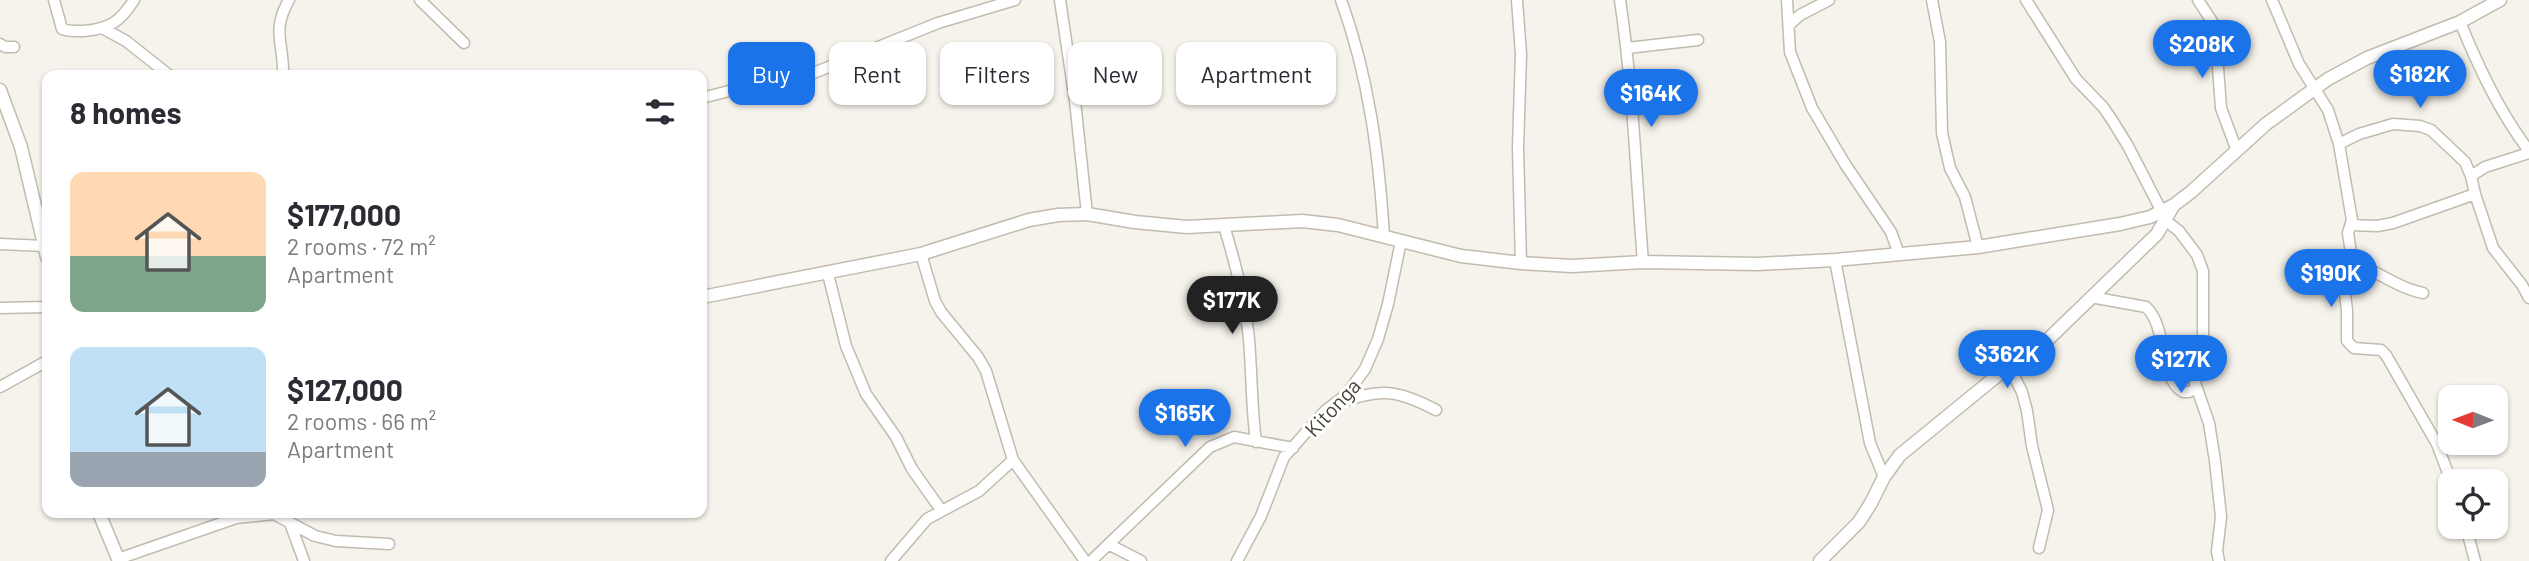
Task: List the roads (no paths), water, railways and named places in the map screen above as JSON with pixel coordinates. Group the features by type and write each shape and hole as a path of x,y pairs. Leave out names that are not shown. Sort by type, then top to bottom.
{"street":[{"path":"54,0 59,22 66,31 104,29 116,22 134,0"},
{"path":"283,70 278,30 280,16 289,0"},
{"path":"420,0 464,43"},
{"path":"707,97 811,74 938,23 1015,0"},
{"path":"1060,0 1077,113 1087,214"},
{"path":"1341,0 1353,33 1370,103 1384,237"},
{"path":"1517,0 1521,54 1518,147 1521,263"},
{"path":"1620,0 1627,48 1643,262"},
{"path":"1787,0 1790,52 1812,108 1845,164 1891,232 1899,254"},
{"path":"1789,24 1829,0"},
{"path":"1932,0 1940,42 1941,133 1951,168 1965,197 1978,247"},
{"path":"2026,0 2076,79 2112,120 2164,216 2197,255 2203,271 2203,352 2196,388 2207,414 2216,461 2221,517 2217,551 2219,561"},
{"path":"2198,0 2215,26 2221,108 2237,151"},
{"path":"2272,0 2298,64 2328,110 2339,144 2352,214 2348,241 2353,262 2344,287 2347,341 2354,348 2381,350 2386,355 2437,444 2446,469"},
{"path":"1819,561 1859,522 1884,477 1900,455 2009,366 2036,351 2157,234 2164,216 2174,205 2266,124 2315,88 2367,58 2460,22 2500,0"},
{"path":"2460,22 2484,81 2529,152 2485,167 2471,176"},
{"path":"104,29 126,41 163,70"},
{"path":"1627,48 1698,40"},
{"path":"0,44 14,47"},
{"path":"0,90 21,147 42,234"},
{"path":"2339,144 2383,126 2402,124 2424,127 2458,154 2471,176 2474,194 2493,248 2529,298"},
{"path":"2351,225 2377,226 2393,223 2474,194"},
{"path":"707,296 921,254 1029,220 1058,215 1087,214 1187,227 1302,221 1338,225 1461,256 1521,263 1572,265 1643,262 1758,264 1835,260 1978,247 2164,216"},
{"path":"1224,226 1245,309 1256,442"},
{"name":"Kitonga","path":"1237,561 1261,516 1280,463 1325,411 1355,385 1365,369 1378,339 1388,304 1401,241"},
{"path":"0,244 42,250"},
{"path":"921,254 941,312 978,357 986,371 1013,460 1085,561"},
{"path":"1835,260 1870,443 1884,477"},
{"path":"2353,262 2406,288 2424,293"},
{"path":"828,274 846,346 866,394 941,510"},
{"path":"2091,297 2146,307 2151,312 2160,337 2173,383 2183,392 2196,388"},
{"path":"0,308 42,307"},
{"path":"0,387 42,364"},
{"path":"2009,366 2022,392 2048,510 2039,548"},
{"path":"1335,404 1358,396 1386,393 1407,396 1436,410"},
{"path":"1091,561 1210,447 1234,437 1293,448"},
{"path":"891,561 918,527 941,510 979,491 1013,460"},
{"path":"101,518 118,560 236,518"},
{"path":"288,519 315,536 336,541 389,544"},
{"path":"288,519 304,561"},
{"path":"2469,539 2475,561"},
{"path":"1110,545 1141,561"}]}
